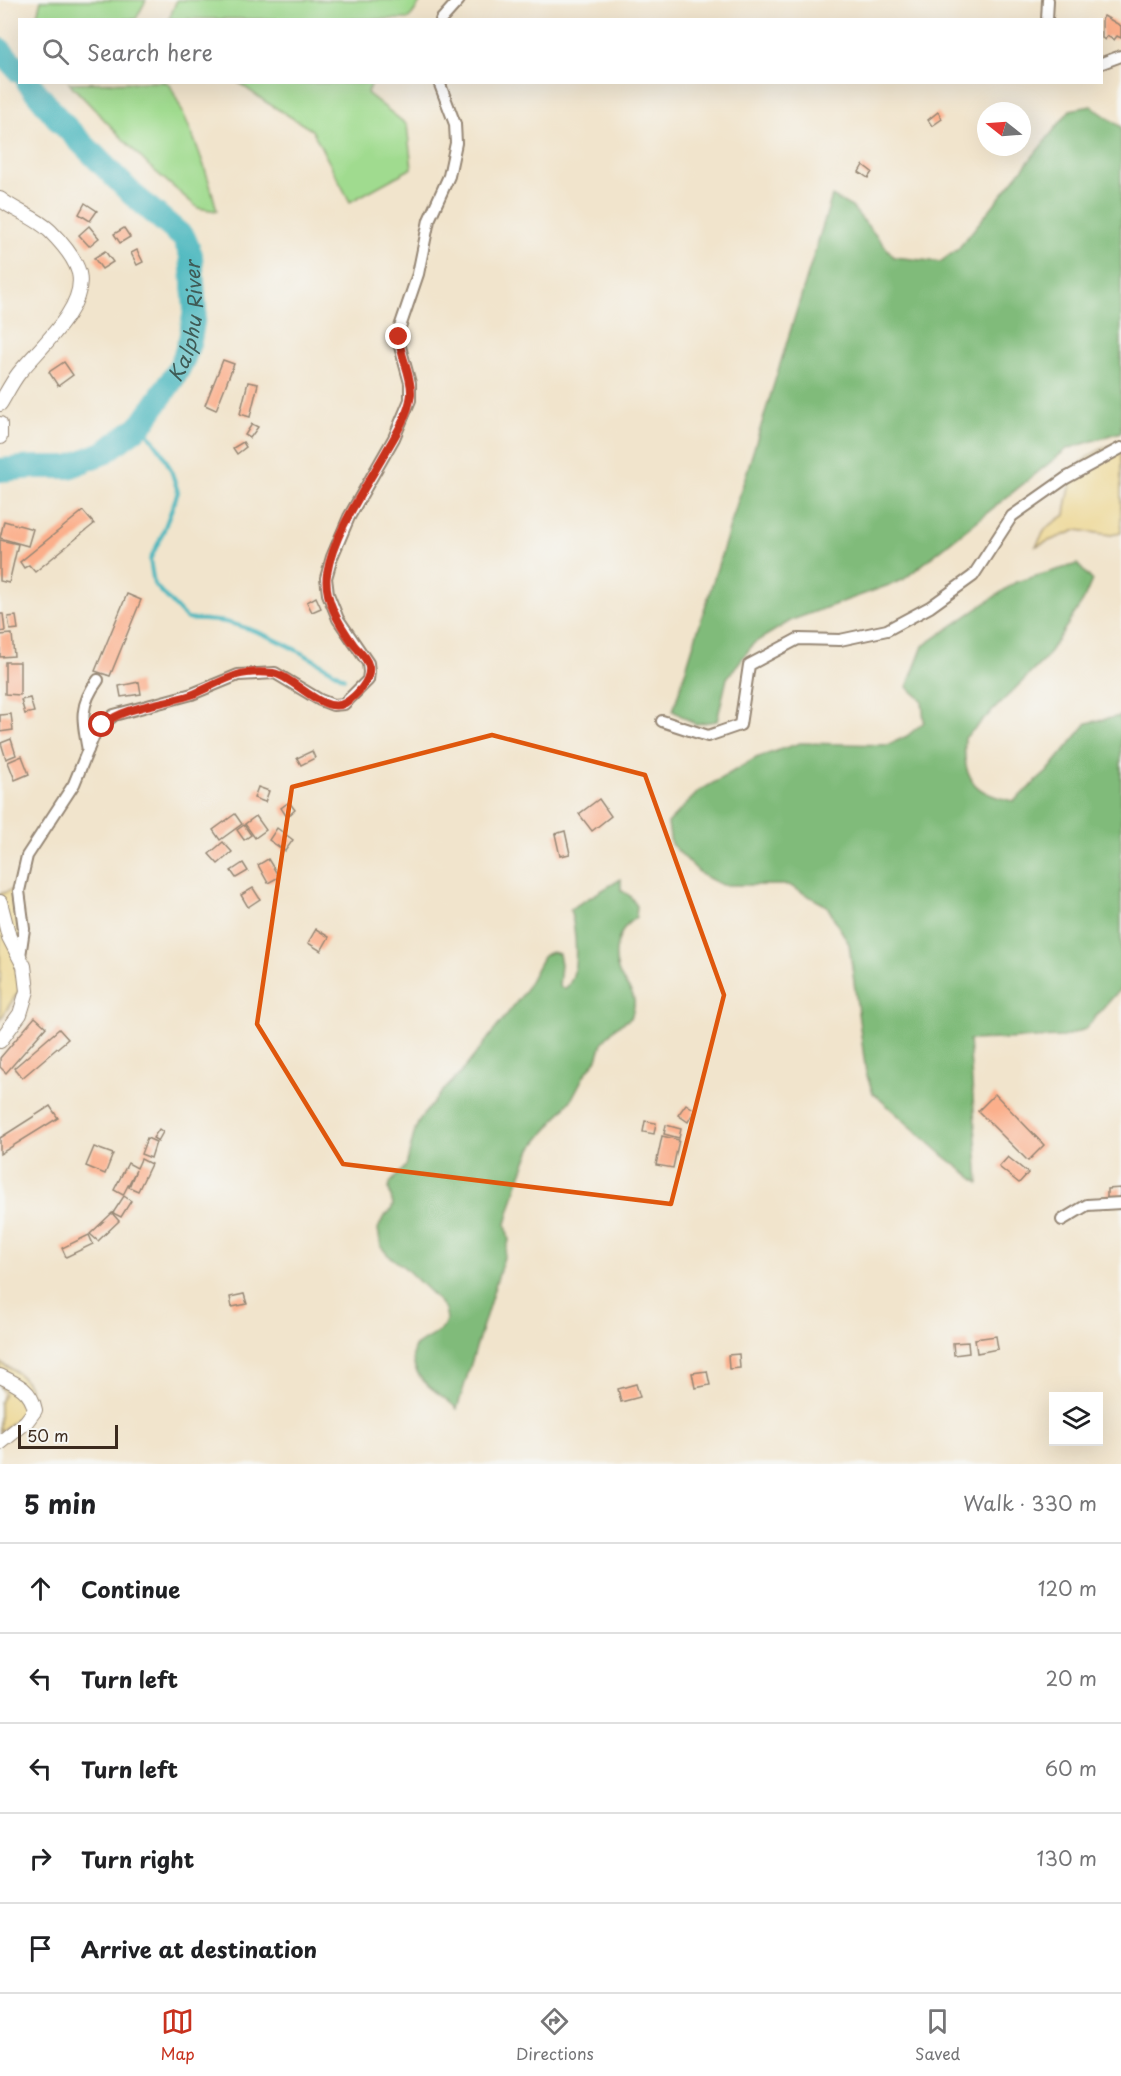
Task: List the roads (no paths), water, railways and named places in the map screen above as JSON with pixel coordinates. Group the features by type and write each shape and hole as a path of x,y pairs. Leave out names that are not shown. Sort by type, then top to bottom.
{"street":[{"path":"443,18 459,0"},
{"path":"1047,18 1048,0"},
{"path":"1103,62 1121,56"},
{"path":"20,956 24,929 19,891 27,856 74,784 94,735 102,725 114,716 192,694 238,675 275,673 320,700 333,705 344,704 368,680 368,663 334,611 328,594 326,578 349,517 394,438 410,400 410,383 399,343 400,327 418,274 429,220 449,176 456,143 455,124 440,84"},
{"path":"0,199 49,230 70,254 79,273 74,304 51,337 18,374 0,404"},
{"path":"0,424 0,435"},
{"path":"662,721 708,736 740,725 749,665 798,639 840,639 887,630 930,607 973,576 1012,516 1066,478 1121,448"},
{"path":"88,750 83,718 84,705 87,695 98,680"},
{"path":"0,903 9,937 24,966 27,991 20,1014 0,1041"},
{"path":"1062,1220 1087,1205 1121,1203"},
{"path":"0,1376 27,1392 33,1400 34,1410 26,1422 0,1443"}],"waterway":[{"name":"Kalphu River","path":"0,50 18,70"},
{"name":"Kalphu River","path":"0,470 69,467 105,452 142,424 176,374 184,358 190,340 195,310 191,255 184,238 132,194 59,120 30,84"},
{"path":"142,424 163,454 178,492 150,560 154,584 187,619 225,622 257,632 301,653 344,678"}]}
